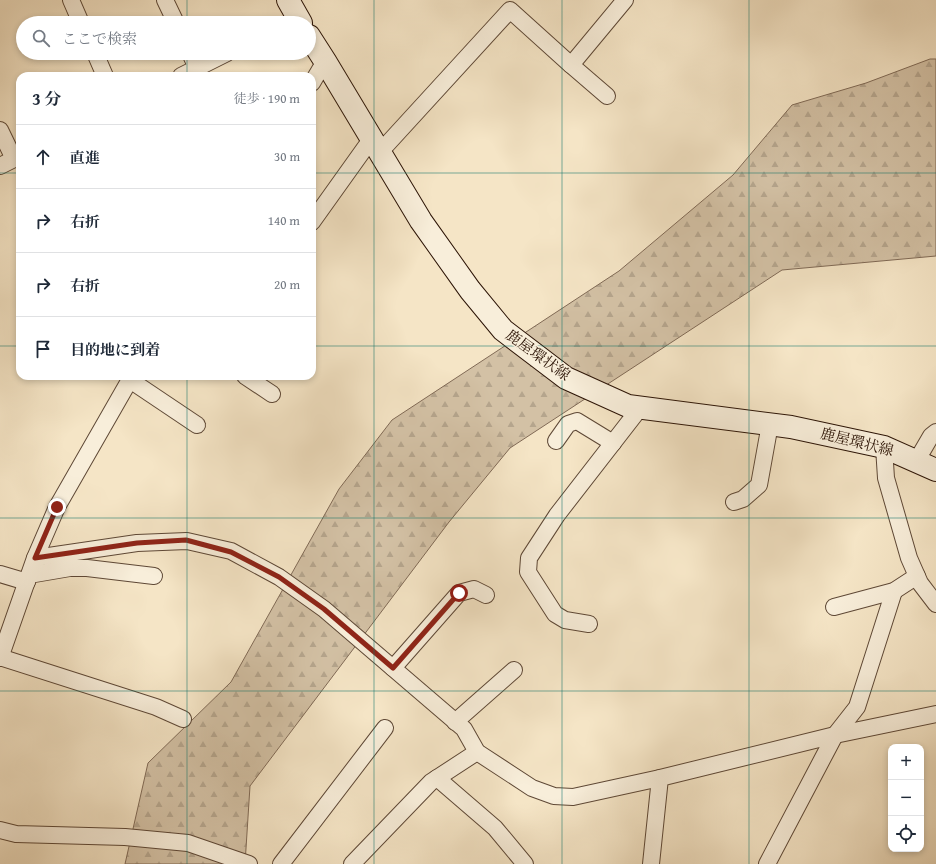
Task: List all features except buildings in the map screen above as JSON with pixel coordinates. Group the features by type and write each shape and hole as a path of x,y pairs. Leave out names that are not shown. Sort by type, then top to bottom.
{"main road":[{"name":"鹿屋環状線","path":"316,47 421,221 470,290 503,330 566,378 628,406 791,427 884,446 936,470"}],"street":[{"path":"71,0 78,16"},
{"path":"165,0 173,16"},
{"path":"571,65 625,0"},
{"path":"316,217 376,145 510,10 607,96"},
{"path":"98,60 103,72"},
{"path":"193,60 197,68"},
{"path":"189,72 213,60"},
{"path":"316,76 325,61"},
{"path":"0,130 11,160"},
{"path":"130,380 57,507 3,639 0,658 156,707 183,719"},
{"path":"134,380 197,425"},
{"path":"251,380 272,394"},
{"path":"589,624 565,620 555,614 528,572 529,558 557,515 640,408"},
{"path":"556,441 568,424 577,421 612,444"},
{"path":"734,502 743,499 759,485 770,424"},
{"path":"917,460 931,436 936,432"},
{"path":"884,446 886,478 909,558 920,583 936,604"},
{"path":"35,558 137,543 186,540 231,552 279,577 324,609 464,729 477,752 532,788 554,796 573,797 660,778 835,735 936,714"},
{"path":"0,574 28,578 70,568 87,568 154,576"},
{"path":"834,607 894,591 917,576"},
{"path":"393,668 459,593 474,589 486,595"},
{"path":"767,864 835,735 857,707 894,591"},
{"path":"456,722 514,670"},
{"path":"281,864 385,728"},
{"path":"352,864 431,782 477,752"},
{"path":"437,778 495,828 525,864"},
{"path":"651,864 660,778"},
{"path":"0,830 16,834 125,837 188,843 249,864"}],"green space":[{"path":"930,59 936,59 936,256 782,270 510,448 449,522 250,786 245,864 125,864 148,763 231,682 339,489 392,420 619,271 733,175 792,105 866,83"}],"route":[{"path":"57,507 35,558 137,543 186,540 231,552 279,577 324,609 393,668 459,593"}]}
